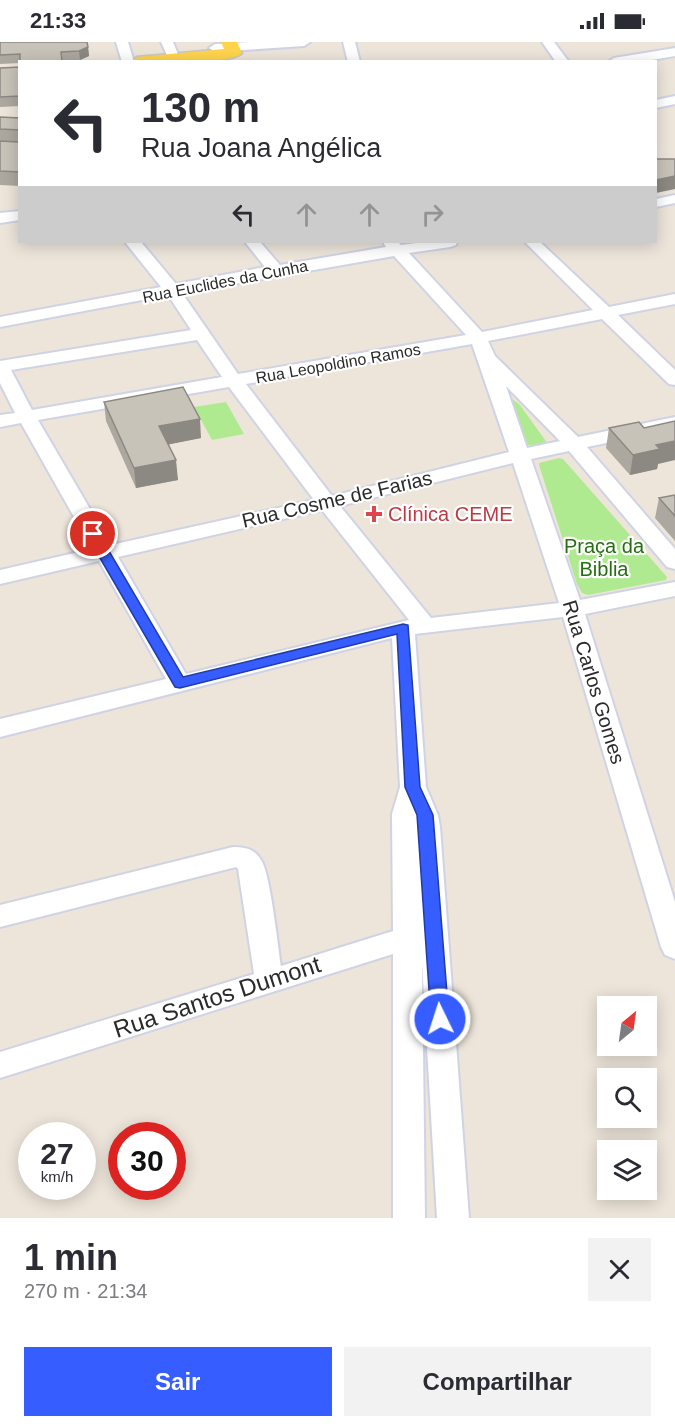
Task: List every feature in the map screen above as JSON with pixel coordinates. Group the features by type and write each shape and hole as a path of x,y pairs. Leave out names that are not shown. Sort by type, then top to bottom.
{"main road":[{"path":"156,60 226,51"}],"street":[{"path":"122,42 127,60"},
{"path":"167,42 174,58"},
{"path":"226,51 304,42"},
{"path":"349,42 354,60"},
{"path":"548,42 562,60"},
{"path":"626,60 675,52"},
{"path":"657,104 673,102"},
{"path":"657,203 675,199"},
{"path":"0,218 18,215"},
{"path":"134,243 173,291 234,381 327,503 414,627 413,787 405,814 405,826 421,933 453,1218"},
{"path":"253,243 276,270"},
{"name":"Rua Euclides da Cunha","path":"0,322 173,291 394,246 436,243"},
{"path":"533,243 675,380"},
{"name":"Rua Carlos Gomes","path":"394,246 478,338 487,357 572,609 675,947"},
{"name":"Rua Leopoldino Ramos","path":"0,421 478,338 675,298"},
{"path":"180,683 26,416 0,366 201,334"},
{"path":"487,357 575,445 675,562"},
{"name":"Rua Cosme de Farias","path":"0,577 327,503 520,455 675,423"},
{"path":"0,728 414,627 572,609 675,589"},
{"path":"0,916 222,860 242,857 251,866 268,980"},
{"path":"409,1218 421,933"},
{"name":"Rua Santos Dumont","path":"0,1065 421,933"}],"green space":[{"path":"506,394 520,405 548,444 538,448 526,444 509,407"},
{"path":"226,402 244,434 212,440 194,407"},
{"name":"Praça da Biblia","path":"563,459 667,577 666,580 588,595 582,593 577,584 539,465 539,463"}],"building":[{"path":"0,42 87,42 88,47 79,51 61,52 62,60 20,60 20,54 0,55"},
{"path":"18,67 18,96 0,97 0,68"},
{"path":"0,117 18,118 18,130 0,129"},
{"path":"0,141 18,142 18,172 0,171"},
{"path":"657,159 675,159 675,176 657,180"},
{"path":"183,387 200,419 159,426 176,460 134,468 104,402"},
{"path":"675,421 675,441 656,445 660,449 633,455 609,428 639,422 644,428"},
{"path":"675,495 675,516 659,498"}],"place":[{"name":"Clínica CEME","path":"374,514"}],"route":[{"path":"93,534 180,683 403,628 413,787 425,815 440,1019"}]}
